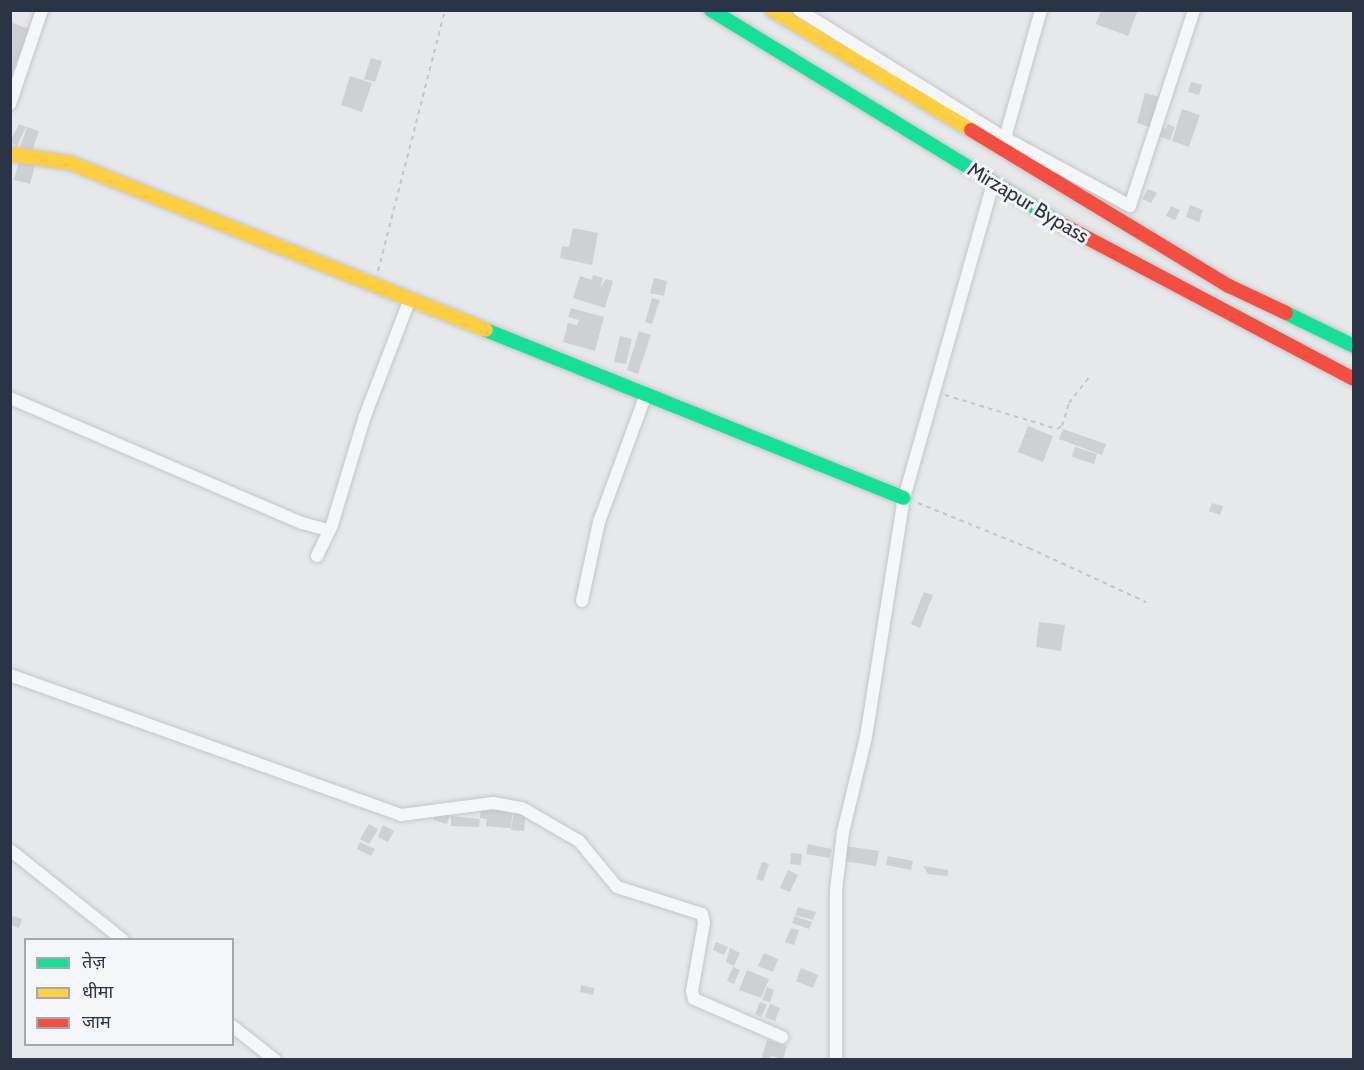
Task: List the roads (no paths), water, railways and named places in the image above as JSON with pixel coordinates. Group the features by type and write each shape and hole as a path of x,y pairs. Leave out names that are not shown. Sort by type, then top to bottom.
{"main road":[{"name":"Mirzapur Bypass","path":"711,10 1083,237 1353,379"},
{"path":"772,10 1229,286 1353,346"},
{"path":"10,154 71,163 904,498"}],"street":[{"path":"10,104 42,10"},
{"path":"799,10 1005,138 1130,206 1194,10"},
{"path":"1005,138 1041,10"},
{"path":"836,1059 838,858 866,737 904,498 993,183"},
{"path":"317,556 329,530 365,416 410,299"},
{"path":"582,601 599,522 646,394"},
{"path":"10,398 302,523 329,530"},
{"path":"10,675 401,815 493,803 522,808 579,841 617,886 702,914 704,923 692,990 694,999 782,1037"},
{"path":"10,850 122,938"},
{"path":"234,1028 275,1059"}]}
